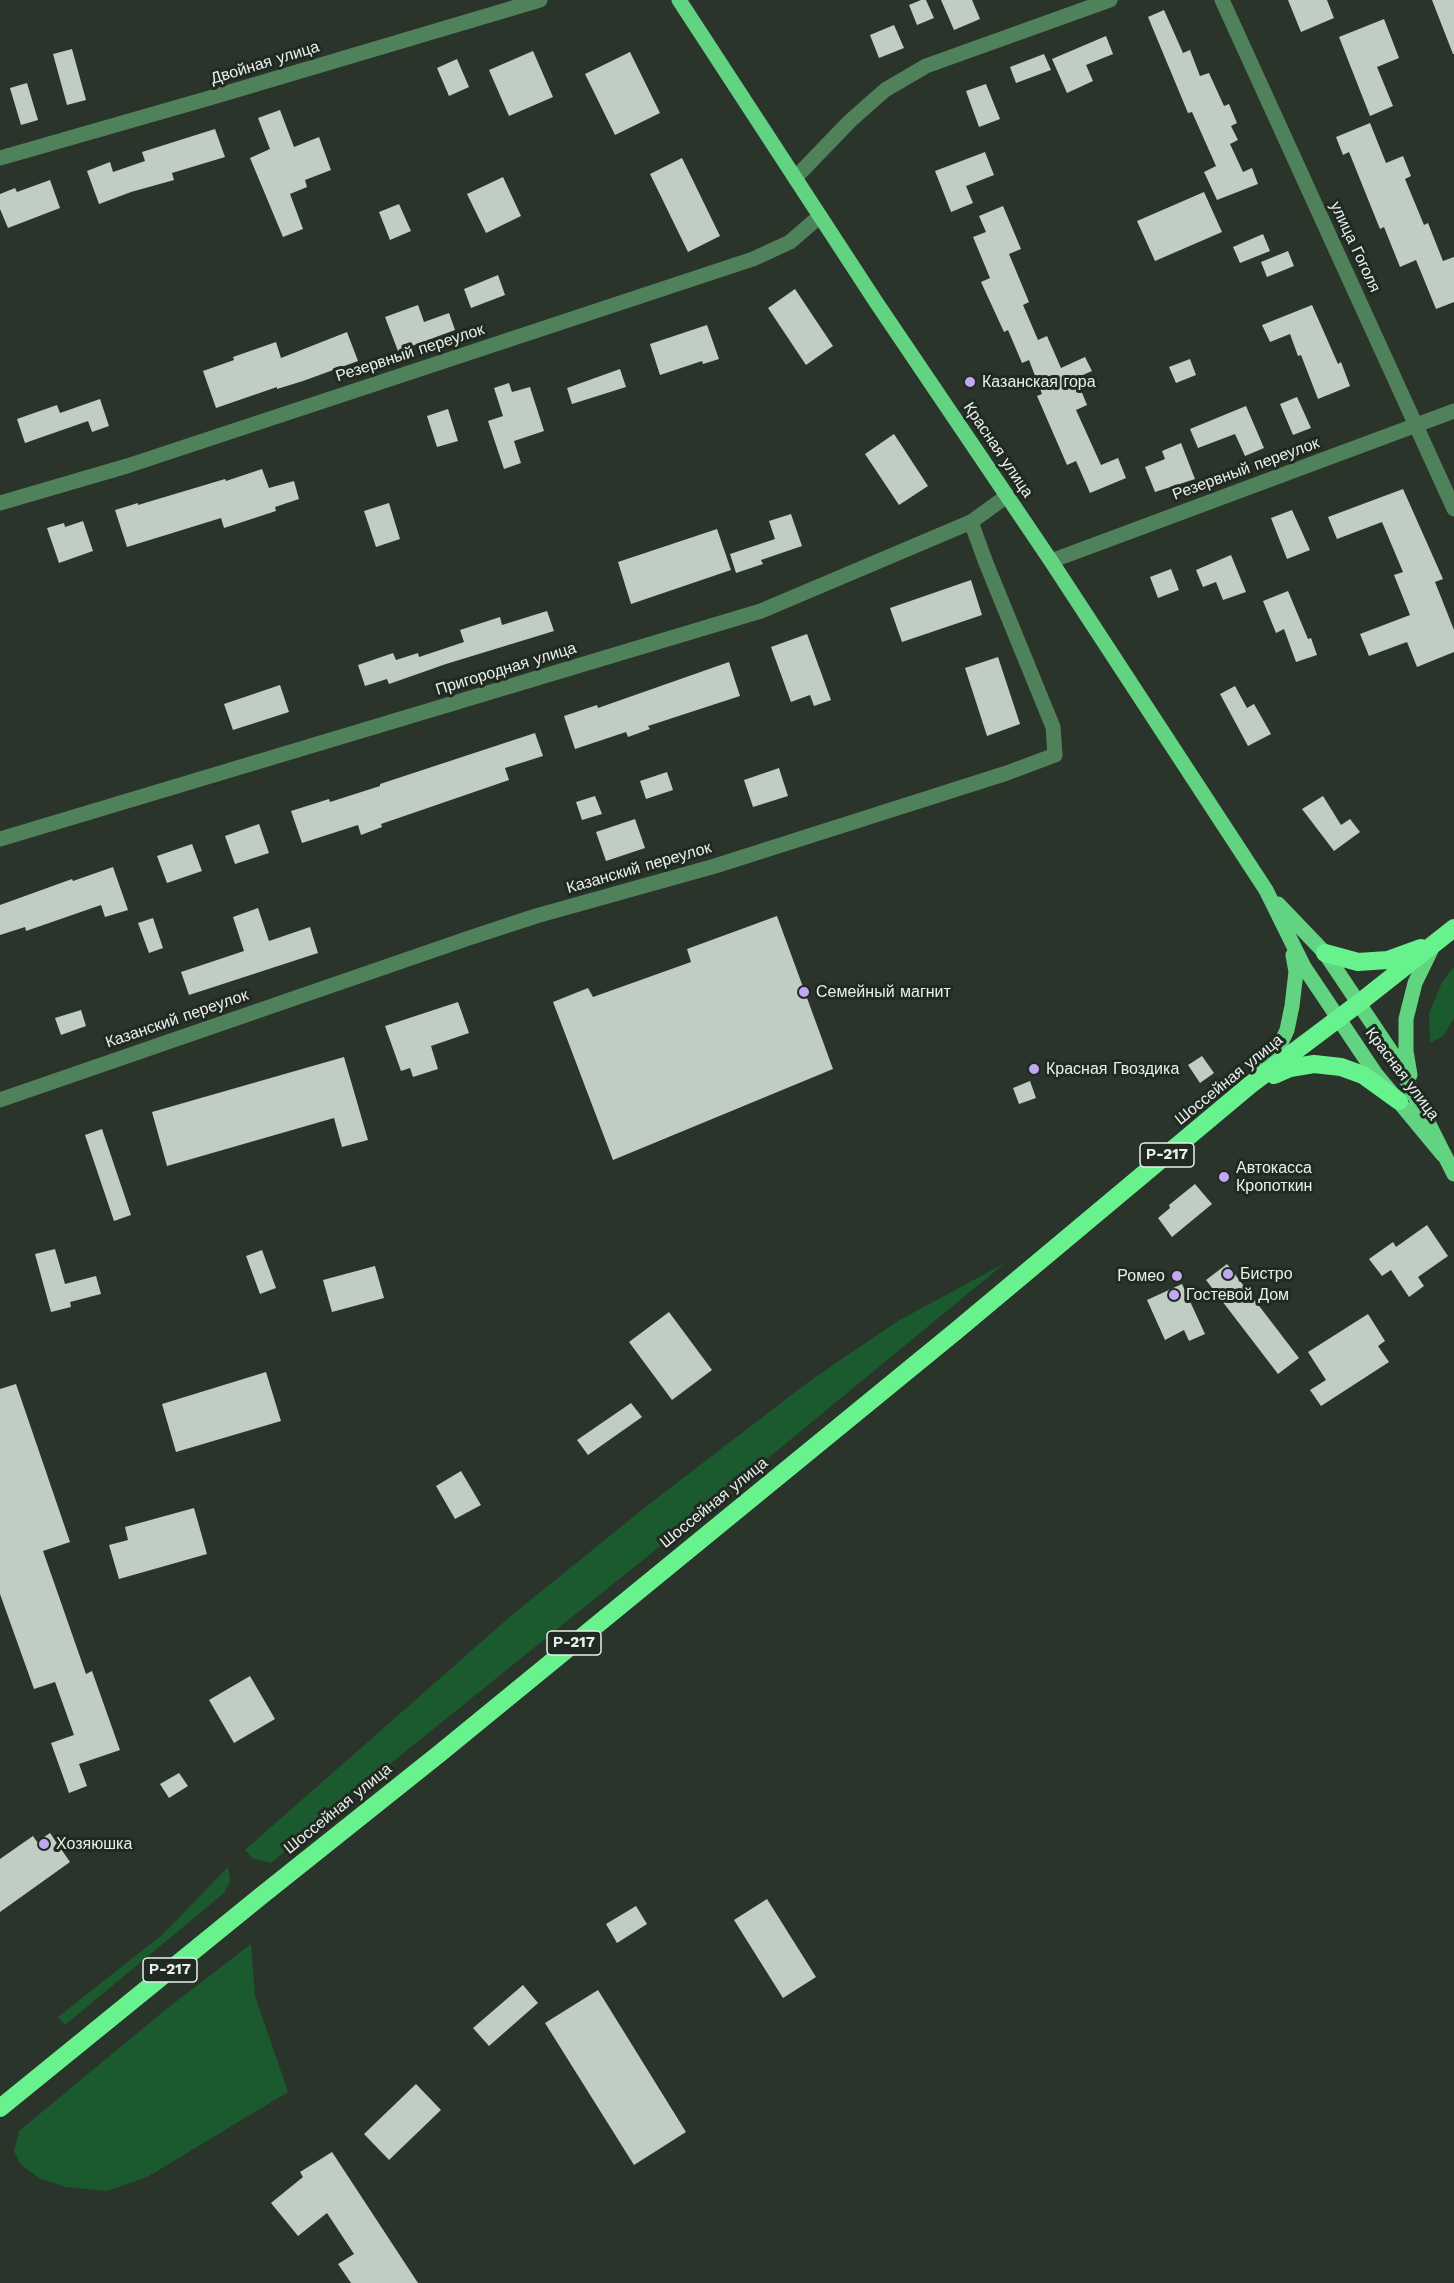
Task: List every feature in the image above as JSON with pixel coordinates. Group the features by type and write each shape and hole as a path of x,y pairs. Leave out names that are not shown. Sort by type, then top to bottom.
{"highway":[{"name":"Шоссейная улица","path":"0,2108 439,1754 956,1331 1250,1085 1359,1004 1454,928"},
{"path":"1325,953 1358,962 1388,960 1434,944"},
{"path":"1250,1085 1290,1068 1314,1064 1341,1067 1363,1075 1406,1097"}],"main road":[{"name":"Красная улица","path":"679,0 876,302 1051,561 1266,890 1304,967 1375,1073 1406,1097"},
{"name":"Красная улица","path":"1266,890 1325,953 1396,1059 1406,1097 1454,1174"},
{"path":"1250,1085 1276,1054 1287,1030 1296,972 1291,940"},
{"path":"1406,1097 1406,1019 1415,983 1434,944"}],"street":[{"name":"Двойная улица","path":"0,158 213,98 540,0"},
{"path":"795,178 885,90 926,66 1110,0"},
{"name":"улица Гоголя","path":"1222,0 1454,509"},
{"name":"Резервный переулок","path":"0,502 127,466 753,259 790,242 820,216"},
{"name":"Резервный переулок","path":"1051,561 1454,411"},
{"name":"Пригородная улица","path":"0,839 761,611 971,522 1007,496"},
{"name":"Казанский переулок","path":"0,1100 480,934 726,862 1007,773 1055,755 1053,728 971,522"}],"green space":[{"path":"1454,967 1454,1018 1443,1036 1430,1043 1429,1014 1442,982"},
{"path":"1005,1263 271,1863 252,1858 245,1850 512,1615 648,1505 811,1380 898,1321"},
{"path":"228,1867 230,1881 224,1893 65,2025 58,2017 162,1935"},
{"path":"251,1944 255,1996 288,2092 147,2177 107,2191 66,2187 39,2178 21,2165 14,2151 19,2131 164,2011"}],"building":[{"path":"926,0 934,18 917,25 909,5"},
{"path":"941,0 972,0 980,19 954,30"},
{"path":"1288,0 1327,0 1334,18 1301,32"},
{"path":"1432,0 1454,0 1454,54 1453,54"},
{"path":"1164,10 1183,53 1190,50 1200,76 1209,73 1224,106 1229,104 1237,123 1231,126 1238,140 1230,144 1243,172 1252,168 1258,184 1217,200 1204,172 1216,166 1192,112 1188,113 1148,17"},
{"path":"1384,19 1399,58 1377,67 1393,106 1370,116 1339,37"},
{"path":"894,25 904,48 879,58 870,35"},
{"path":"1106,36 1113,54 1086,65 1093,81 1067,93 1052,59"},
{"path":"72,49 86,100 67,105 53,54"},
{"path":"533,51 553,97 509,116 489,70"},
{"path":"630,52 660,113 615,135 585,74"},
{"path":"1044,54 1051,70 1016,83 1010,67"},
{"path":"457,59 469,87 449,96 437,68"},
{"path":"27,83 38,120 21,125 10,88"},
{"path":"986,84 1000,119 979,127 966,91"},
{"path":"280,110 294,147 319,137 331,170 305,180 307,187 290,194 303,229 283,237 250,158 270,149 258,118"},
{"path":"1370,123 1386,163 1403,156 1411,176 1405,179 1424,225 1428,223 1443,261 1454,257 1454,302 1436,309 1416,260 1400,267 1384,227 1380,229 1349,152 1343,155 1336,137"},
{"path":"215,129 225,157 172,173 174,180 99,204 87,171 110,162 113,172 145,161 142,152"},
{"path":"985,152 994,175 966,186 973,203 951,212 935,171"},
{"path":"682,158 720,236 688,252 650,174"},
{"path":"503,177 521,216 486,233 467,194"},
{"path":"50,180 60,208 8,228 0,209 0,194 15,188 17,192"},
{"path":"1204,192 1222,232 1155,261 1137,221"},
{"path":"399,204 411,231 390,240 379,212"},
{"path":"1003,206 1021,249 1009,254 1029,302 1023,305 1038,340 1047,336 1061,368 1085,357 1092,371 1076,378 1087,405 1076,410 1101,465 1118,458 1126,478 1090,493 1076,461 1067,465 1037,396 1042,394 1029,360 1022,363 1008,330 1004,332 981,282 990,278 973,237 986,232 979,216"},
{"path":"1263,234 1270,251 1240,263 1233,247"},
{"path":"1288,251 1294,266 1267,277 1261,262"},
{"path":"498,275 505,295 471,308 464,289"},
{"path":"795,289 833,346 806,365 768,308"},
{"path":"418,305 424,322 449,313 455,330 398,351 385,317"},
{"path":"1312,305 1338,364 1341,362 1350,386 1318,399 1290,334 1270,342 1262,325"},
{"path":"707,325 719,359 703,364 702,361 660,375 650,344"},
{"path":"347,332 358,361 216,408 203,371 234,360 233,357 276,342 281,358"},
{"path":"1190,359 1196,375 1176,383 1169,367"},
{"path":"620,369 626,387 572,404 567,388"},
{"path":"509,383 512,392 530,387 544,431 514,441 521,463 504,469 488,421 503,416 494,388"},
{"path":"1297,397 1311,428 1293,435 1280,404"},
{"path":"100,399 109,426 92,432 88,421 25,443 17,419 57,405 60,413"},
{"path":"1246,406 1264,448 1245,456 1235,434 1198,448 1190,429"},
{"path":"448,409 458,441 437,447 427,416"},
{"path":"894,434 928,486 899,505 865,454"},
{"path":"1181,443 1195,479 1155,492 1145,467 1165,459 1162,451"},
{"path":"262,469 269,488 294,481 299,499 275,507 276,511 224,528 221,518 127,547 115,510 225,479 226,481"},
{"path":"1403,489 1443,579 1435,582 1454,630 1454,652 1417,667 1407,642 1369,656 1360,634 1410,615 1394,575 1403,572 1382,522 1337,539 1328,517"},
{"path":"389,503 400,539 376,547 364,511"},
{"path":"1292,510 1310,550 1287,559 1271,518"},
{"path":"791,514 802,546 761,560 763,564 736,573 730,554 775,539 769,521"},
{"path":"83,521 93,551 59,563 47,528 64,523 65,527"},
{"path":"717,529 731,570 631,604 618,562"},
{"path":"1231,555 1246,592 1223,600 1216,582 1203,587 1196,570"},
{"path":"1171,569 1179,590 1158,598 1150,577"},
{"path":"971,580 982,615 902,642 890,608"},
{"path":"1288,591 1317,655 1296,662 1284,629 1276,633 1263,601"},
{"path":"547,611 554,631 389,684 387,679 365,686 358,665 393,653 396,660 418,653 419,657 464,642 460,630 500,617 502,625"},
{"path":"807,634 831,700 814,706 810,695 791,702 771,647"},
{"path":"998,657 1020,724 987,736 965,668"},
{"path":"729,662 740,696 648,726 650,729 628,737 626,732 575,749 564,716 597,705 598,708"},
{"path":"280,685 289,712 233,730 224,704"},
{"path":"1235,686 1247,708 1254,704 1271,734 1248,746 1220,694"},
{"path":"535,733 543,756 505,768 509,780 381,824 382,827 361,835 358,825 302,843 291,811 329,799 330,802"},
{"path":"779,768 788,796 753,807 744,780"},
{"path":"667,772 673,790 646,799 640,781"},
{"path":"595,796 602,814 582,820 576,802"},
{"path":"1323,796 1341,825 1350,819 1360,832 1334,851 1302,809"},
{"path":"635,819 645,848 606,861 596,832"},
{"path":"259,824 269,853 235,864 225,836"},
{"path":"192,844 202,871 167,883 157,856"},
{"path":"113,867 128,910 105,917 101,905 26,931 25,927 0,935 0,905"},
{"path":"258,908 269,941 310,927 318,953 189,995 181,972 244,951 233,917"},
{"path":"777,916 833,1069 613,1160 553,1002 588,988 593,997 691,962 687,949"},
{"path":"153,918 163,948 149,953 138,923"},
{"path":"458,1002 469,1033 431,1046 438,1069 413,1077 410,1068 401,1071 385,1026"},
{"path":"81,1010 86,1026 61,1035 55,1018"},
{"path":"1202,1056 1214,1073 1200,1083 1188,1065"},
{"path":"344,1057 368,1140 342,1147 334,1118 167,1166 152,1112"},
{"path":"1030,1081 1036,1098 1019,1104 1013,1088"},
{"path":"102,1129 131,1215 114,1221 85,1135"},
{"path":"1195,1184 1212,1204 1172,1237 1158,1218 1170,1208 1169,1205"},
{"path":"1427,1225 1448,1256 1418,1277 1424,1286 1409,1297 1391,1270 1382,1276 1369,1259 1393,1242 1396,1247"},
{"path":"55,1249 65,1284 96,1276 101,1294 70,1302 71,1307 51,1312 35,1254"},
{"path":"262,1250 276,1288 260,1294 246,1256"},
{"path":"1227,1264 1299,1358 1278,1374 1206,1280"},
{"path":"375,1266 384,1298 332,1312 323,1280"},
{"path":"1182,1284 1205,1334 1189,1341 1184,1330 1165,1340 1147,1300"},
{"path":"669,1312 712,1370 672,1400 629,1342"},
{"path":"1368,1314 1385,1341 1378,1346 1389,1362 1321,1406 1310,1390 1326,1380 1308,1352"},
{"path":"266,1372 281,1421 176,1452 162,1404"},
{"path":"16,1384 70,1542 43,1551 86,1674 92,1671 120,1750 79,1764 87,1786 69,1793 51,1743 74,1735 55,1682 34,1689 0,1594 0,1389"},
{"path":"631,1403 642,1417 588,1455 577,1440"},
{"path":"461,1471 481,1505 455,1519 436,1486"},
{"path":"194,1508 207,1554 119,1579 109,1545 128,1540 125,1527"},
{"path":"250,1676 275,1719 234,1743 209,1700"},
{"path":"179,1773 188,1786 169,1798 160,1784"},
{"path":"50,1833 70,1862 0,1912 0,1859 33,1836 37,1842"},
{"path":"767,1899 816,1977 783,1998 734,1920"},
{"path":"636,1906 647,1924 617,1943 606,1924"},
{"path":"523,1985 538,2003 489,2046 473,2028"},
{"path":"598,1990 686,2132 634,2165 545,2023"},
{"path":"416,2084 441,2110 389,2160 364,2134"},
{"path":"332,2152 418,2283 351,2283 338,2264 354,2254 327,2213 298,2236 271,2203 303,2177 300,2172"}],"place":[{"name":"Казанская гора","path":"970,382"},
{"name":"Семейный магнит","path":"804,992"},
{"name":"Красная Гвоздика","path":"1034,1069"},
{"name":"Автокасса Кропоткин","path":"1224,1177"},
{"name":"Бистро","path":"1228,1274"},
{"name":"Ромео","path":"1177,1276"},
{"name":"Гостевой Дом","path":"1174,1295"},
{"name":"Хозяюшка","path":"44,1844"}]}
